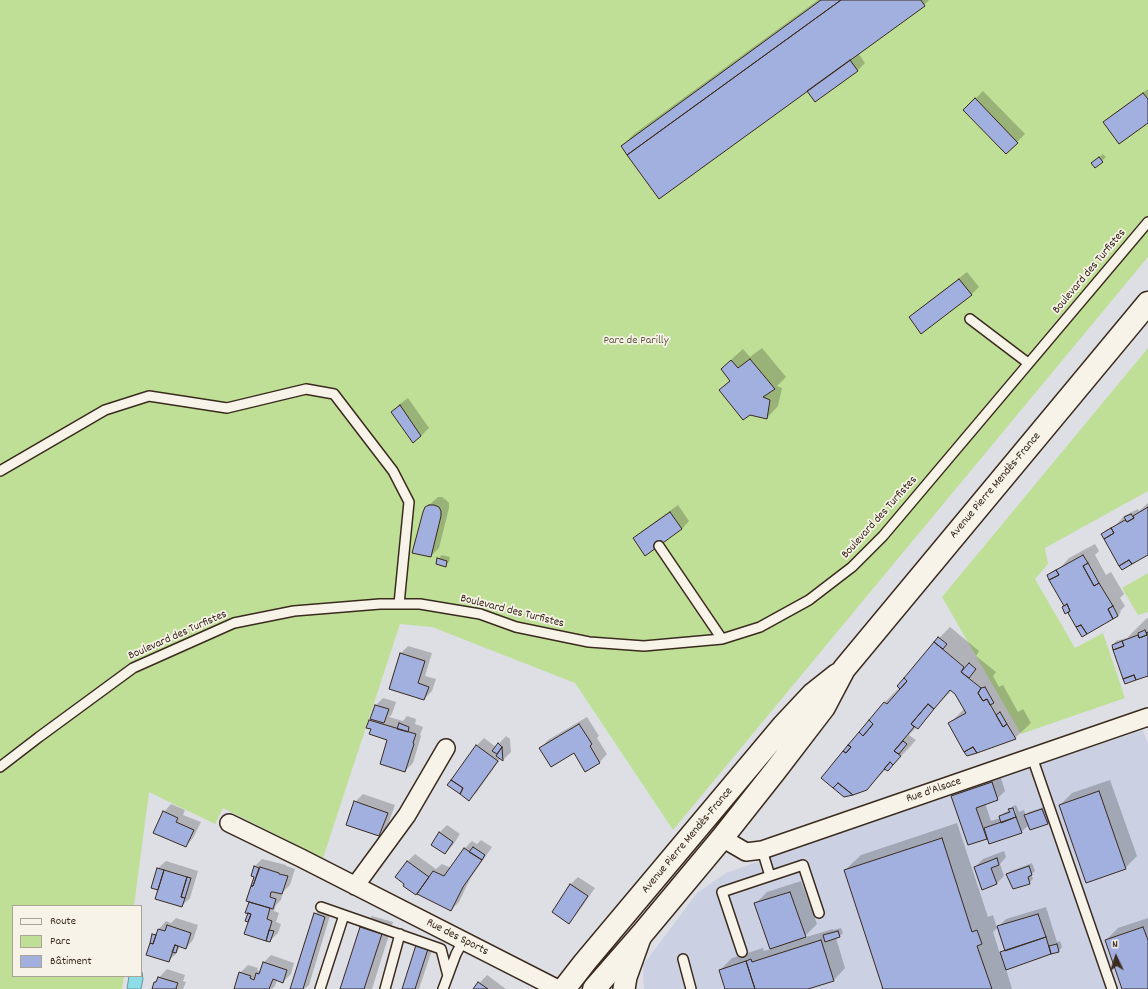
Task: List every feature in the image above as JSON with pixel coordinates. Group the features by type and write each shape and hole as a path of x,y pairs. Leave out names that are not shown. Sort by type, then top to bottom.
{"main road":[{"name":"Avenue Pierre Mendès-France","path":"594,989 722,838 819,701 844,669 1148,303"},
{"name":"Avenue Pierre Mendès-France","path":"564,989 779,731 819,701"}],"street":[{"name":"Rue d'Alsace","path":"722,838 746,852 762,850 1148,717"},
{"path":"355,886 407,815 446,748"},
{"name":"Rue des Sports","path":"229,823 558,989"},
{"path":"624,989 626,977 642,934"}],"lane":[{"name":"Boulevard des Turfistes","path":"0,767 133,668 234,623 294,611 380,604 420,604 480,614 516,627 589,642 644,646 722,639 760,627 809,600 852,567 883,536 1148,222"},
{"path":"970,318 1028,363"},
{"path":"0,471 104,410 149,396 227,408 306,389 334,394 393,471 409,502 399,604"},
{"path":"659,546 722,639"},
{"path":"1032,756 1112,989"},
{"path":"762,850 770,876"},
{"path":"742,952 722,892 803,865 819,913"},
{"path":"321,907 441,949 448,976"},
{"path":"320,989 344,915"},
{"path":"385,989 400,934"},
{"path":"443,989 462,941"},
{"path":"683,959 691,989"}],"shaded area":[{"path":"1143,730 1148,744 1148,989 644,989 643,965 697,893 726,873 947,795"}],"green space":[{"name":"Parc de Parilly","path":"0,0 1148,0 1148,257 673,830 575,683 432,627 400,624 323,858 223,808 215,824 149,792 134,905 12,905 12,977 124,977 122,989 0,989"},
{"path":"1148,348 1148,491 1045,548 1048,564 1035,579 1075,648 1103,633 1125,698 1021,734 942,597"},
{"path":"1148,573 1148,612 1138,615 1122,588"}],"water":[{"path":"142,972 143,979 141,989 127,989 129,977 142,977"}],"building":[{"path":"821,0 841,0 627,155 621,146"},
{"path":"841,0 921,0 925,6 659,199 627,155"},
{"path":"850,60 858,71 815,102 807,91"},
{"path":"1143,93 1148,99 1148,123 1119,144 1103,122"},
{"path":"975,98 1018,143 1006,154 963,110"},
{"path":"1099,157 1103,162 1095,168 1091,163"},
{"path":"959,279 972,295 921,334 909,317"},
{"path":"750,359 775,389 763,397 770,400 767,419 750,415 743,420 719,390 730,381 721,369 731,360 738,368"},
{"path":"400,405 421,436 413,443 391,412"},
{"path":"429,505 439,507 441,511 431,557 412,553 423,512 425,507"},
{"path":"1148,507 1148,555 1132,564 1129,560 1119,566 1104,539 1114,533 1111,528 1125,520 1127,522 1134,518 1133,516"},
{"path":"670,512 682,529 645,556 633,538"},
{"path":"1131,514 1134,518 1127,522 1124,517"},
{"path":"1111,528 1114,533 1104,539 1101,534"},
{"path":"1083,555 1088,563 1083,566 1094,586 1099,583 1113,606 1108,609 1113,619 1087,634 1081,625 1076,627 1068,613 1070,611 1067,604 1064,606 1049,580 1059,575 1056,570"},
{"path":"437,558 447,561 446,567 436,564"},
{"path":"1129,560 1132,564 1122,570 1119,566"},
{"path":"1088,563 1099,583 1094,586 1083,566"},
{"path":"1056,570 1059,575 1049,580 1047,575"},
{"path":"1067,604 1070,611 1065,614 1062,607"},
{"path":"1113,606 1118,616 1113,619 1108,609"},
{"path":"1081,625 1087,634 1082,637 1076,627"},
{"path":"1145,630 1147,635 1139,638 1138,633"},
{"path":"1148,632 1148,676 1136,680 1134,675 1123,679 1113,650 1124,646 1122,641 1138,635 1139,638 1147,635 1146,633"},
{"path":"938,637 947,644 943,649 934,642"},
{"path":"1122,641 1124,646 1113,650 1112,645"},
{"path":"934,642 964,667 961,672 981,688 978,693 983,701 987,699 1003,727 1007,724 1016,739 977,753 973,747 964,752 948,723 966,713 955,694 950,690 934,709 928,704 911,724 914,727 894,751 901,756 893,765 890,762 867,790 853,795 838,783 833,788 821,778 843,751 846,753 851,747 848,745 859,732 863,736 873,724 869,720 884,702 887,704 907,681 904,678"},
{"path":"400,653 425,661 418,683 429,687 424,700 389,689"},
{"path":"969,663 976,669 969,678 961,672"},
{"path":"1134,675 1136,680 1125,684 1123,679"},
{"path":"904,678 907,681 900,689 897,686"},
{"path":"985,687 994,703 990,705 987,699 983,701 978,693 981,688"},
{"path":"928,704 934,709 918,729 911,724"},
{"path":"375,705 389,709 384,723 370,719"},
{"path":"1000,712 1007,724 1003,727 996,715"},
{"path":"369,720 416,734 405,772 380,764 387,740 369,734 371,729 366,728"},
{"path":"869,720 873,724 863,736 859,732"},
{"path":"399,723 409,727 408,732 397,729"},
{"path":"579,724 592,744 590,746 600,763 585,772 574,753 551,767 539,748"},
{"path":"903,741 907,744 899,754 894,751"},
{"path":"498,743 502,747 497,754 492,751"},
{"path":"476,745 498,761 469,801 460,794 463,788 451,780"},
{"path":"848,745 851,747 846,753 843,751"},
{"path":"502,747 503,761 496,756"},
{"path":"973,747 977,753 967,756 964,752"},
{"path":"890,762 893,765 888,771 884,769"},
{"path":"451,780 463,788 460,794 447,785"},
{"path":"992,782 998,800 976,808 987,839 968,845 951,796"},
{"path":"838,783 853,795 844,797 833,788"},
{"path":"1099,791 1126,869 1086,883 1059,805"},
{"path":"354,801 388,813 379,836 346,825"},
{"path":"1013,808 1016,817 1001,823 999,816 1010,812 1008,809"},
{"path":"1042,809 1048,824 1030,830 1024,815"},
{"path":"163,811 178,818 176,822 194,830 186,847 153,833"},
{"path":"1016,817 1022,833 989,844 984,828"},
{"path":"439,832 453,842 445,854 431,845"},
{"path":"942,838 972,932 977,930 982,944 977,946 992,989 883,989 844,870"},
{"path":"473,847 485,855 482,860 469,852"},
{"path":"464,848 482,860 463,887 451,911 417,894 433,871 444,876"},
{"path":"997,858 999,865 991,868 997,884 982,890 974,867"},
{"path":"407,861 429,877 416,895 403,886 404,884 395,877"},
{"path":"254,866 259,868 253,886 251,886 254,877 251,876"},
{"path":"1029,866 1032,875 1028,877 1030,884 1013,889 1006,874"},
{"path":"260,867 288,876 282,894 271,892 270,897 276,899 273,909 246,901"},
{"path":"157,868 164,870 158,890 151,888"},
{"path":"164,870 187,877 181,897 185,898 182,907 155,899"},
{"path":"187,877 191,878 185,898 181,897"},
{"path":"570,884 588,896 569,924 552,912"},
{"path":"790,892 806,937 770,949 754,903"},
{"path":"249,902 270,908 267,919 272,921 266,941 244,934 251,914 245,913"},
{"path":"248,913 251,914 248,922 245,921"},
{"path":"314,913 325,917 303,989 290,989"},
{"path":"1038,914 1046,937 1005,951 997,926"},
{"path":"167,925 191,933 186,949 175,945 169,962 146,955 150,943 153,944 158,929 165,931"},
{"path":"360,927 382,934 364,989 340,989"},
{"path":"1143,927 1148,940 1148,989 1122,989 1105,940"},
{"path":"269,930 274,931 270,942 266,941"},
{"path":"838,931 840,937 825,942 823,935"},
{"path":"152,934 156,935 153,944 150,943"},
{"path":"1046,937 1051,954 1006,970 1000,952"},
{"path":"821,940 834,981 808,989 755,989 746,961 751,959 752,962"},
{"path":"1057,944 1059,952 1051,954 1049,946"},
{"path":"175,945 178,946 176,953 172,952"},
{"path":"416,945 428,949 415,989 402,989"},
{"path":"746,961 755,989 725,989 719,970"},
{"path":"263,962 287,970 283,983 273,979 269,989 234,989 239,972 251,976 250,978 254,980 256,973 259,974"},
{"path":"158,977 178,983 177,989 152,989 154,982 156,982"},
{"path":"478,982 488,989 473,989"}]}
